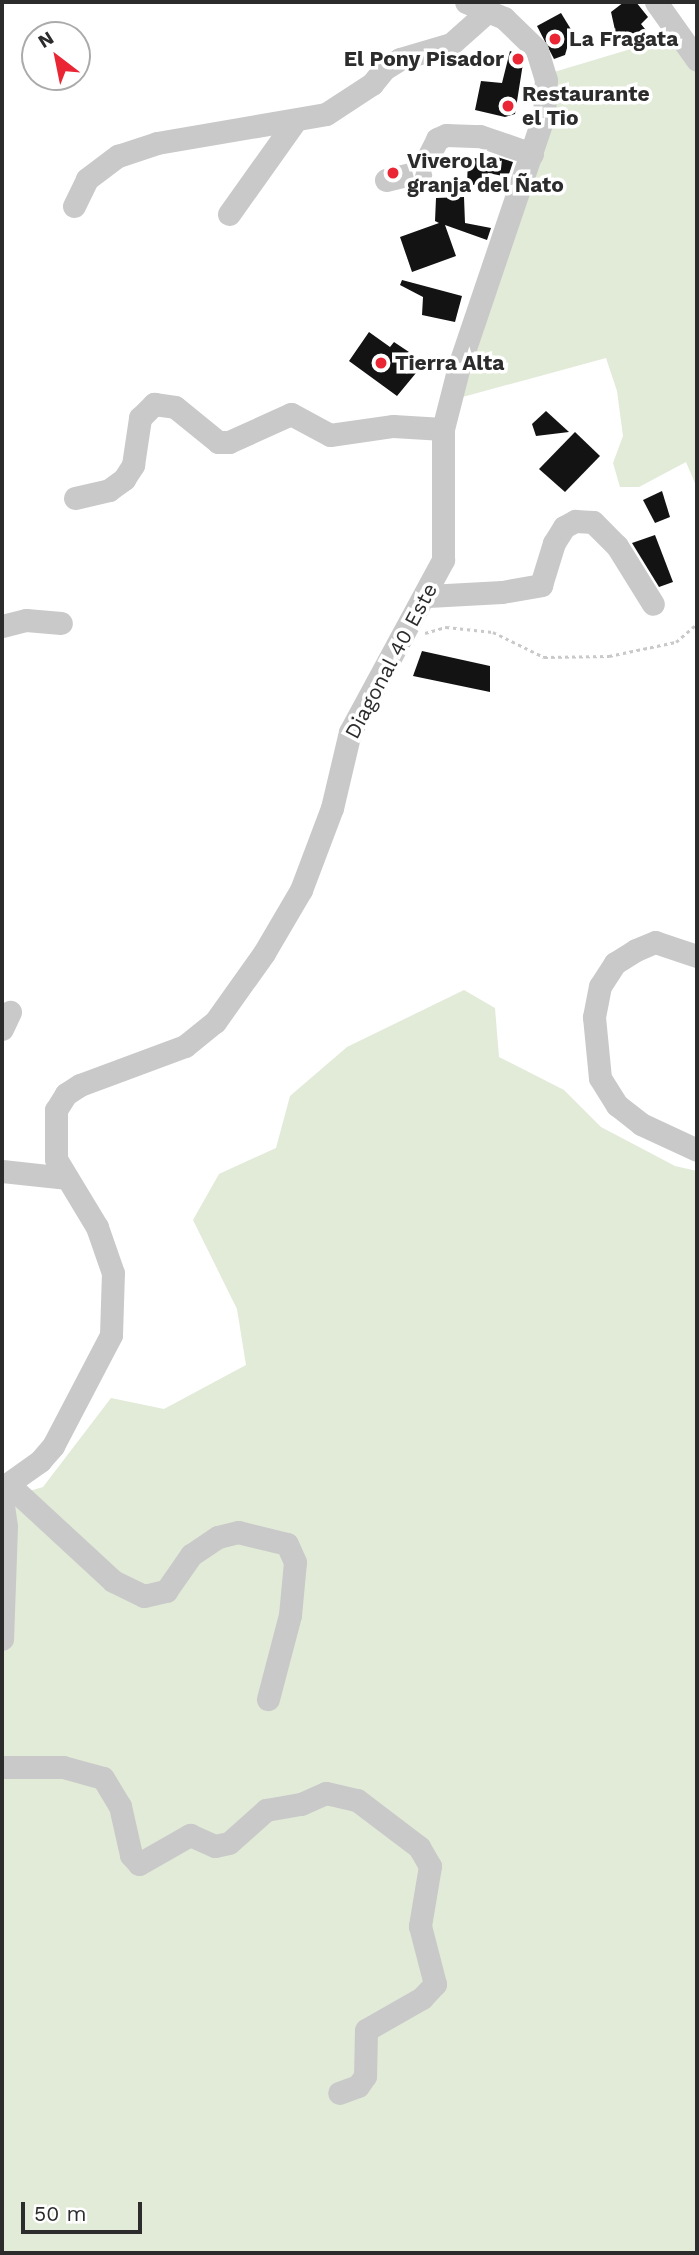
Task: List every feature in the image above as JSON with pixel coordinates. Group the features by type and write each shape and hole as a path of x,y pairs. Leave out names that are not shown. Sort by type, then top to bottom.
{"street":[{"name":"Diagonal 40 Este","path":"4,1490 40,1461 53,1446 111,1335 113,1273 97,1227 56,1159 53,1127 66,1094 186,1046 215,1022 264,953 301,890 332,808 350,732 428,596 443,560 443,429 459,366 544,115 547,80 537,50 504,18 466,2"},
{"path":"656,2 697,60"},
{"path":"74,206 87,179 118,156 157,143 326,114 372,85 384,69 400,59 451,44 488,11"},
{"path":"229,214 295,121"},
{"path":"386,180 421,171 437,139 446,135 480,136 532,154"},
{"path":"75,498 110,490 124,479 134,464 140,418 154,404 175,407 218,442 229,442 292,414 330,435 393,426 443,429"},
{"path":"428,596 502,592 541,584 554,543 564,527 575,522 593,522 617,546 653,604"},
{"path":"2,626 26,620 61,623"},
{"path":"697,956 655,942 615,963 600,986 594,1038 600,1078 617,1105 641,1124 697,1150"},
{"path":"2,1171 66,1178"},
{"path":"2,1639 6,1525 4,1490"},
{"path":"4,1490 113,1581 144,1596 166,1591 191,1555 218,1536 238,1532 287,1544 295,1562 290,1615 268,1699"},
{"path":"2,1767 62,1767 103,1778 121,1806 131,1855 139,1864 150,1861 191,1835 215,1846 229,1843 267,1810 301,1804 326,1793 357,1800 419,1847 430,1866 420,1926 435,1984 422,1998 366,2030 365,2076 358,2086 339,2093"}],"path":[{"path":"402,638 446,627 493,632 544,657 609,656 676,642 697,624"}],"green space":[{"path":"671,37 697,74 697,488 686,462 639,487 620,487 613,463 623,436 617,391 606,358 459,398 554,72"},
{"path":"464,990 495,1008 499,1057 564,1090 601,1127 675,1166 697,1171 697,2253 2,2253 2,1499 43,1487 111,1398 164,1409 246,1365 237,1309 193,1220 219,1174 276,1148 290,1096 347,1047"}],"building":[{"path":"624,2 636,2 648,17 641,24 653,39 619,48 611,12"},
{"name":"La Fragata","path":"561,13 572,31 565,55 554,59 537,26"},
{"path":"510,51 524,57 515,114 505,117 475,110 481,81 502,83"},
{"path":"494,156 513,162 508,177 488,173 487,187 467,185 468,159"},
{"path":"464,197 465,223 491,228 487,240 445,225 456,256 412,272 400,237 439,223 435,221 436,198"},
{"path":"402,280 462,296 455,322 422,315 423,297 400,285"},
{"name":"Tierra Alta","path":"369,332 390,347 394,342 415,356 407,366 416,373 397,396 349,361"},
{"path":"546,411 569,432 536,436 532,424"},
{"path":"575,432 600,456 565,492 539,469"},
{"path":"662,491 670,517 655,523 643,500"},
{"path":"655,535 673,582 659,587 632,543"},
{"path":"422,651 490,666 490,692 413,676"}],"place":[{"name":"La Fragata","path":"555,39"},
{"name":"El Pony Pisador","path":"518,59"},
{"name":"Restaurante el Tio","path":"508,106"},
{"name":"Vivero la granja del Ñato","path":"393,173"},
{"name":"Tierra Alta","path":"381,363"}]}
